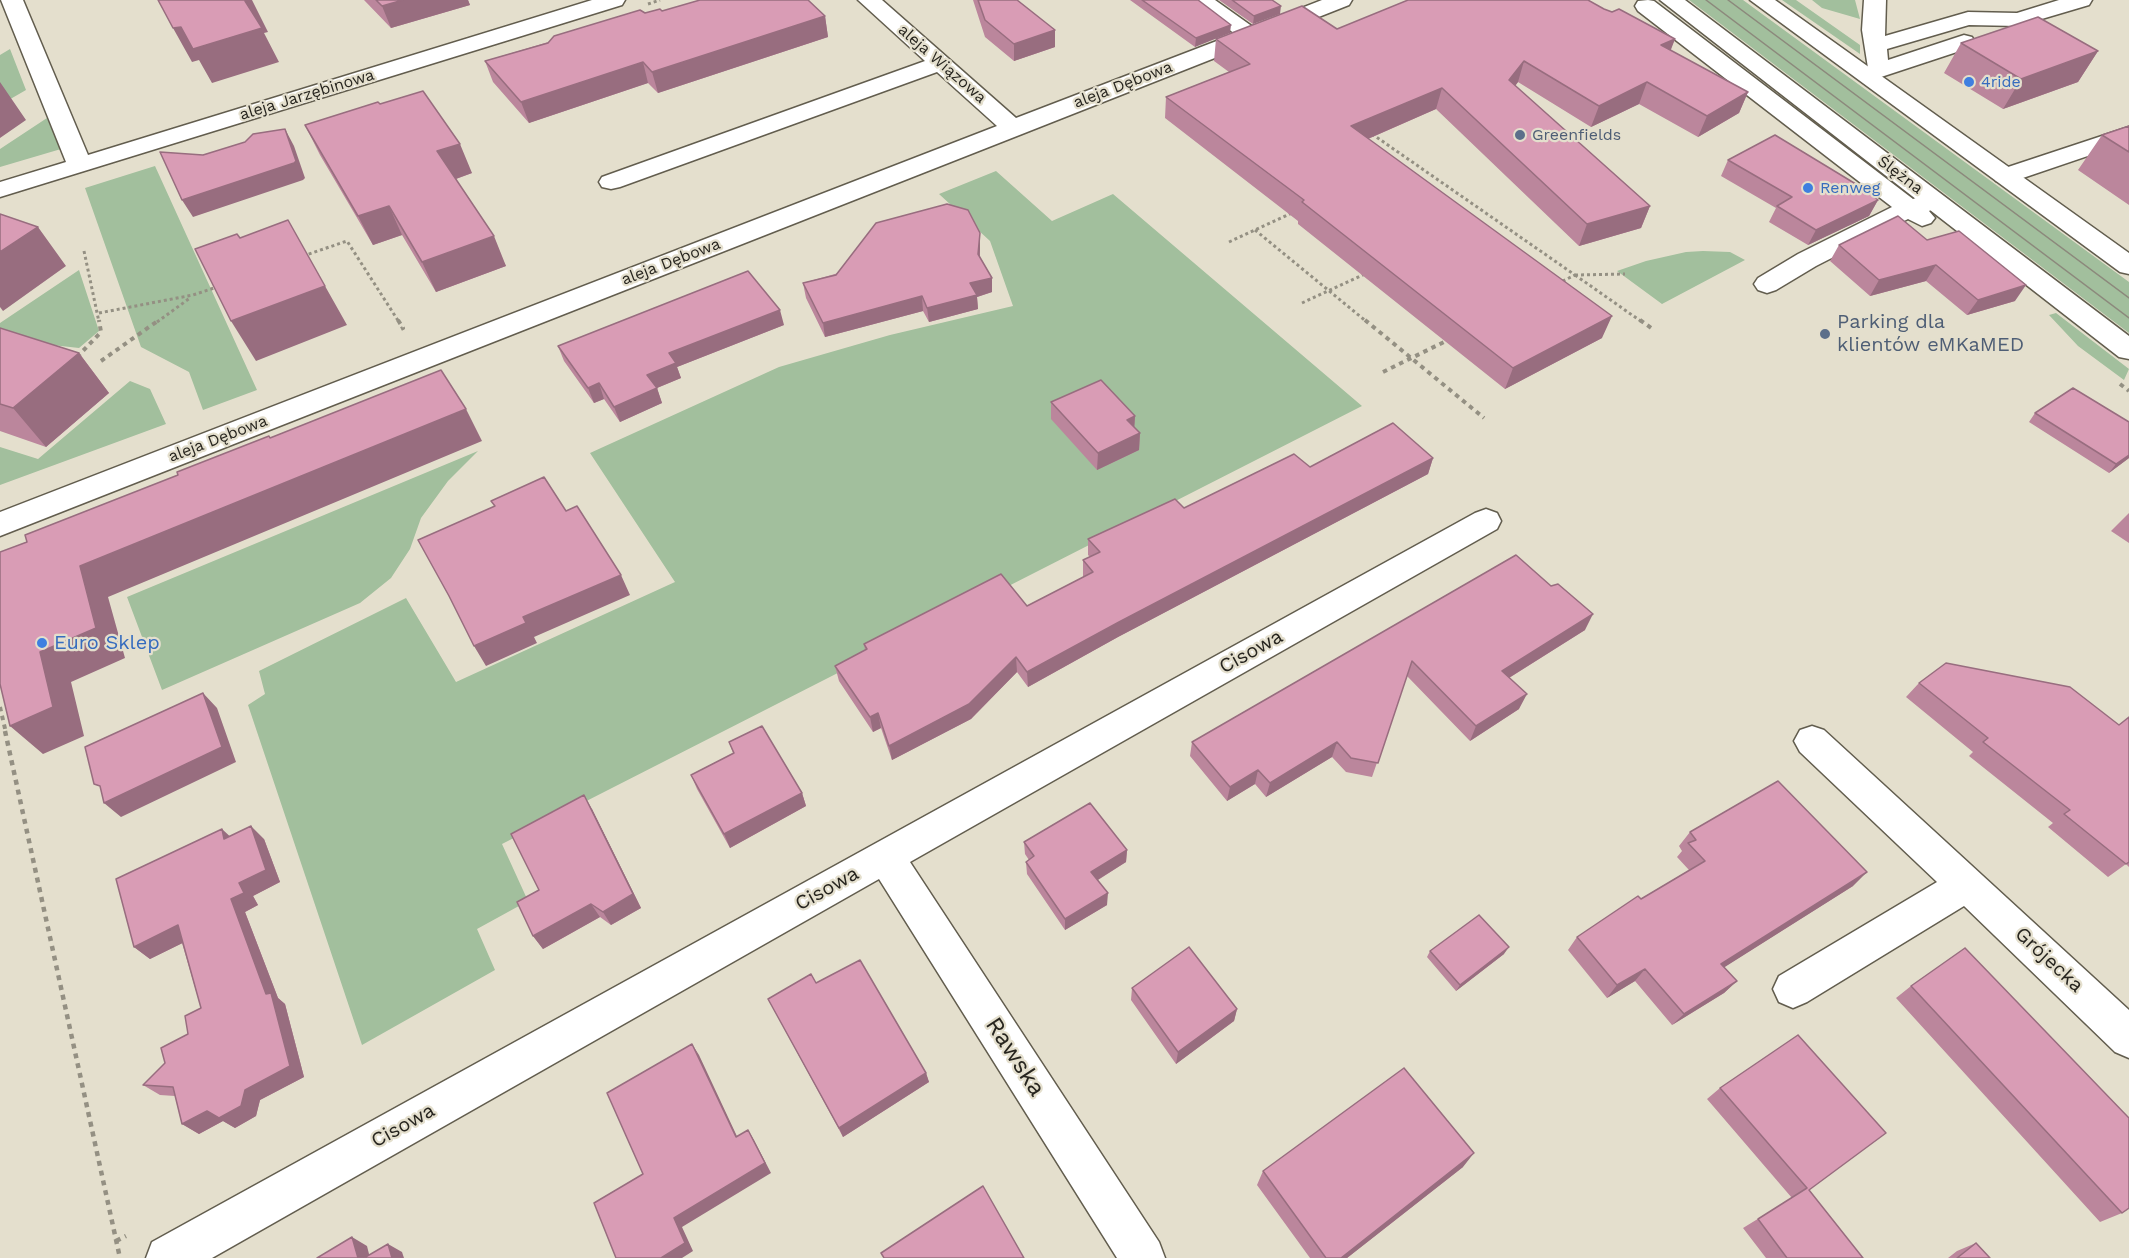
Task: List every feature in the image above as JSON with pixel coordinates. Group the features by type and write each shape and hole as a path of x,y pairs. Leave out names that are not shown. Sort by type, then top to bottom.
{"street":[{"path":"12,0 80,166"},
{"name":"aleja Jarzębinowa","path":"0,190 614,0"},
{"name":"aleja Wiązowa","path":"869,0 1014,129"},
{"path":"1201,0 1251,35"},
{"name":"aleja Dębowa","path":"0,524 1341,0"},
{"path":"1761,0 1881,80 2005,176 2129,266"},
{"path":"1875,46 1968,18 2018,20 2081,0"},
{"path":"1873,1 1875,46 1881,80"},
{"path":"1667,7 1879,186 1919,203"},
{"name":"Ślężna","path":"1667,7 1919,203 2129,350"},
{"path":"1881,80 1985,34"},
{"path":"612,182 941,63"},
{"path":"2005,176 2129,134"},
{"path":"1767,284 1807,260 1919,203"},
{"name":"Cisowa","path":"168,1258 1486,521"},
{"name":"Grójecka","path":"1812,741 2088,997 2129,1038"},
{"name":"Rawska","path":"886,857 1143,1258"},
{"path":"1793,989 1967,884"}],"path":[{"path":"1371,133 1654,330"},
{"path":"1399,165 1409,160"},
{"path":"1229,242 1296,212"},
{"path":"1479,221 1490,216"},
{"path":"1255,230 1484,418"},
{"path":"303,256 347,241 403,328 396,333"},
{"path":"74,358 82,354 101,332 99,313 84,251"},
{"path":"1302,303 1371,271"},
{"path":"1555,285 1575,275 1625,274"},
{"path":"99,313 193,296 226,284"},
{"path":"100,362 193,296"},
{"path":"1383,372 1450,339"},
{"path":"2120,384 2129,391"},
{"path":"0,707 120,1258"}],"green space":[{"path":"1689,0 1743,0 2129,282 2129,333"},
{"path":"1782,0 1796,0 1860,45 1860,54"},
{"path":"1812,0 1855,0 1860,19 1822,8"},
{"path":"10,49 26,90 0,105 0,55"},
{"path":"47,118 61,149 0,167 0,149"},
{"path":"155,166 257,390 203,410 189,372 141,347 85,188"},
{"path":"996,171 1052,221 1113,194 1362,406 502,844 528,901 477,929 495,970 362,1045 248,705 265,694 259,671 406,598 456,682 675,582 590,453 779,367 890,335 1013,306 990,241 939,194"},
{"path":"1686,252 1730,252 1745,260 1662,304 1617,271 1646,261"},
{"path":"79,270 99,331 79,348 34,343 0,370 0,323"},
{"path":"2056,313 2129,369 2124,380 2078,346 2049,315"},
{"path":"130,381 150,389 166,424 0,485 0,447 38,459"},
{"path":"478,451 448,481 421,518 410,549 391,578 360,603 162,690 127,597"}],"building":[{"path":"158,0 248,0 245,1 262,28 193,49 181,27 173,28"},
{"path":"376,0 403,0 382,6"},
{"path":"700,0 808,0 825,16 652,72 643,62 521,102 485,61 548,43 554,36 640,10 645,13 660,9 662,11"},
{"path":"978,0 1017,0 1055,30 1014,44 985,20"},
{"path":"1142,0 1198,0 1231,25 1196,38"},
{"path":"1232,0 1272,0 1281,6 1254,16"},
{"path":"1408,0 1588,0 1612,12 1619,9 1675,39 1661,45 1748,92 1707,116 1647,82 1599,106 1524,61 1509,80 1650,206 1587,224 1442,88 1351,126 1612,316 1513,368 1302,202 1304,200 1166,97 1250,64 1216,39 1302,6 1337,29"},
{"path":"2038,17 2098,51 2021,79 1961,43"},
{"path":"423,91 460,144 437,151 494,236 422,262 389,206 358,216 305,125 378,102 380,104"},
{"path":"2129,126 2129,152 2102,135"},
{"path":"285,129 296,161 294,163 182,200 160,152 203,155 245,142 253,134"},
{"path":"1775,135 1864,189 1878,200 1816,230 1777,206 1792,197 1728,160"},
{"path":"947,204 968,210 980,233 978,254 992,278 970,283 977,295 927,308 922,296 823,323 803,283 836,275 876,223"},
{"path":"0,214 38,227 0,252"},
{"path":"1898,216 1927,240 1959,231 2026,285 1978,300 1936,265 1879,280 1839,245"},
{"path":"288,220 325,286 231,321 195,249 237,234 240,238"},
{"path":"748,271 780,310 669,353 676,363 647,375 657,388 614,407 599,383 588,388 558,346"},
{"path":"0,328 79,353 13,408 0,404"},
{"path":"441,370 466,409 80,566 96,628 40,652 53,707 10,726 0,684 0,552 27,542 25,535 178,475 177,472 269,436 270,438"},
{"path":"1101,380 1135,416 1127,420 1140,433 1098,453 1051,402"},
{"path":"2073,388 2129,422 2129,455 2116,464 2035,413"},
{"path":"1393,423 1433,458 1027,672 1016,657 969,704 889,746 878,713 870,717 835,666 867,649 864,644 1001,574 1027,606 1093,572 1083,560 1100,552 1088,539 1175,499 1184,508 1294,454 1310,467"},
{"path":"544,477 566,511 577,506 621,575 523,617 526,623 474,646 418,540 495,506 491,501"},
{"path":"1516,555 1551,586 1558,584 1593,614 1502,671 1527,694 1476,726 1412,661 1378,763 1351,758 1337,742 1270,783 1258,770 1230,787 1192,742"},
{"path":"1946,663 2070,687 2119,725 2129,717 2129,862 2126,864 2064,814 2070,810 1983,742 1988,738 1919,683"},
{"path":"203,693 222,747 104,803 100,786 94,784 85,747"},
{"path":"762,726 802,793 724,834 691,775 734,753 729,742"},
{"path":"1778,781 1867,872 1721,964 1737,981 1684,1014 1645,969 1617,985 1577,937 1638,896 1641,899 1705,861 1688,843 1696,840 1690,832"},
{"path":"584,795 633,894 603,912 591,904 533,936 517,902 539,890 511,834"},
{"path":"1090,803 1127,850 1091,872 1108,893 1065,919 1026,862 1034,856 1024,842"},
{"path":"251,826 266,870 239,883 244,893 231,899 266,994 271,993 290,1066 245,1090 241,1106 219,1118 207,1111 182,1124 173,1087 143,1085 165,1063 161,1048 188,1034 185,1016 201,1008 178,925 134,947 116,879 222,829 224,839"},
{"path":"1479,915 1509,947 1460,985 1430,951"},
{"path":"1189,947 1237,1009 1178,1052 1132,988"},
{"path":"1965,948 2129,1118 2129,1208 2122,1213 1911,986"},
{"path":"860,960 926,1073 839,1128 768,999 811,974 816,983"},
{"path":"1798,1035 1886,1133 1809,1190 1863,1258 1787,1258 1758,1219 1807,1188 1720,1088"},
{"path":"692,1044 736,1137 748,1130 765,1163 674,1218 685,1243 661,1258 616,1258 594,1203 643,1174 607,1093"},
{"path":"1404,1068 1474,1153 1341,1258 1326,1258 1263,1171"},
{"path":"983,1186 1024,1258 884,1258 881,1253"},
{"path":"352,1237 358,1258 317,1258"},
{"path":"1976,1243 1990,1258 1957,1258"},
{"path":"388,1244 392,1258 364,1258"}],"tram line":[{"path":"1706,0 2129,318"},
{"path":"1728,0 2129,298"}],"place":[{"name":"4ride","path":"1969,82"},
{"name":"Greenfields","path":"1520,135"},
{"name":"Renweg","path":"1808,188"},
{"name":"Parking dla klientów eMKaMED","path":"1825,334"},
{"name":"Euro Sklep","path":"42,643"}]}
